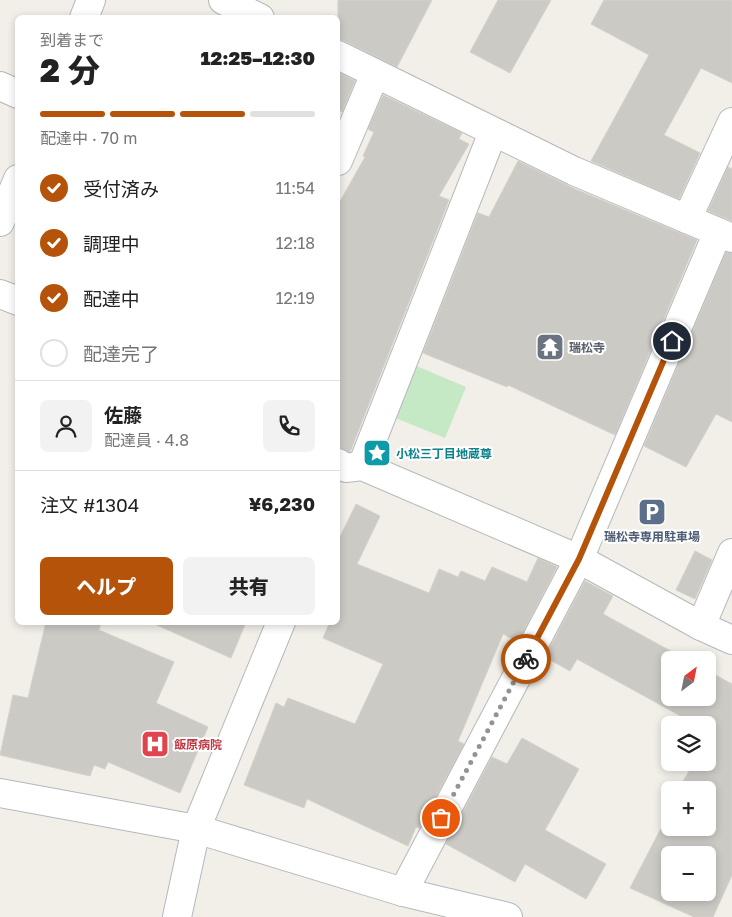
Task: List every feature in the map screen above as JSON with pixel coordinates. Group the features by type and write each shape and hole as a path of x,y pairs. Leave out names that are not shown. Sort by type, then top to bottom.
{"street":[{"path":"85,15 91,0"},
{"path":"219,15 224,0 254,15"},
{"path":"340,56 574,170 725,235 579,559 402,892"},
{"path":"340,156 376,74"},
{"path":"0,86 15,93"},
{"path":"687,219 732,122"},
{"path":"493,132 346,471 579,559 701,626 732,640"},
{"path":"0,222 15,186"},
{"path":"0,294 15,300"},
{"path":"701,626 732,553"},
{"path":"177,917 196,830 280,625"},
{"path":"0,793 196,830 402,892 508,917"}],"green space":[{"path":"414,365 466,387 445,438 393,417"}],"building":[{"path":"338,0 432,0 397,67 340,40 340,15 338,15"},
{"path":"498,0 551,0 510,73 470,52"},
{"path":"604,0 732,0 732,83 701,68 664,135 700,153 679,199 591,161 649,55 591,24"},
{"path":"340,73 355,81 342,112 340,111"},
{"path":"383,95 462,133 459,139 469,144 439,196 449,200 350,452 340,449 340,201 365,157 363,156 374,132 368,129"},
{"path":"518,161 575,189 697,240 615,435 508,385 507,387 423,353 478,213 489,217"},
{"path":"728,167 732,169 732,221 708,211"},
{"path":"726,252 732,253 732,422 716,414 686,467 644,446"},
{"path":"356,504 380,516 357,564 429,593 439,569 458,577 461,571 485,581 492,567 527,582 538,558 557,567 518,642 503,634 458,741 464,744 419,828 416,827 408,846 307,799 304,808 244,785 276,703 284,707 288,698 355,724 383,664 323,638 329,625 340,625 340,537"},
{"path":"695,551 712,560 695,599 676,590"},
{"path":"585,581 613,596 603,614 671,651 661,651 661,705 577,659 570,671 545,657"},
{"path":"45,625 100,625 99,630 174,662 156,703 208,727 180,793 108,762 105,769 94,765 90,776 0,755 13,695 28,698"},
{"path":"157,625 245,625 231,658"},
{"path":"716,675 732,684 732,875 713,917 694,917 630,888 661,828 661,836 716,836 716,781 683,781 689,771 716,771 716,716 681,716 662,706 716,706"},
{"path":"522,738 579,769 545,830 606,864 586,899 525,864 515,882 446,844 492,757 507,764"}],"way so far":[{"path":"441,818 526,659"}],"place":[{"name":"瑞松寺","path":"550,347"},
{"name":"小松三丁目地蔵尊","path":"377,453"},
{"name":"瑞松寺専用駐車場","path":"652,512"},
{"name":"飯原病院","path":"155,744"}],"route":[{"path":"526,659 579,559 672,341"}]}
